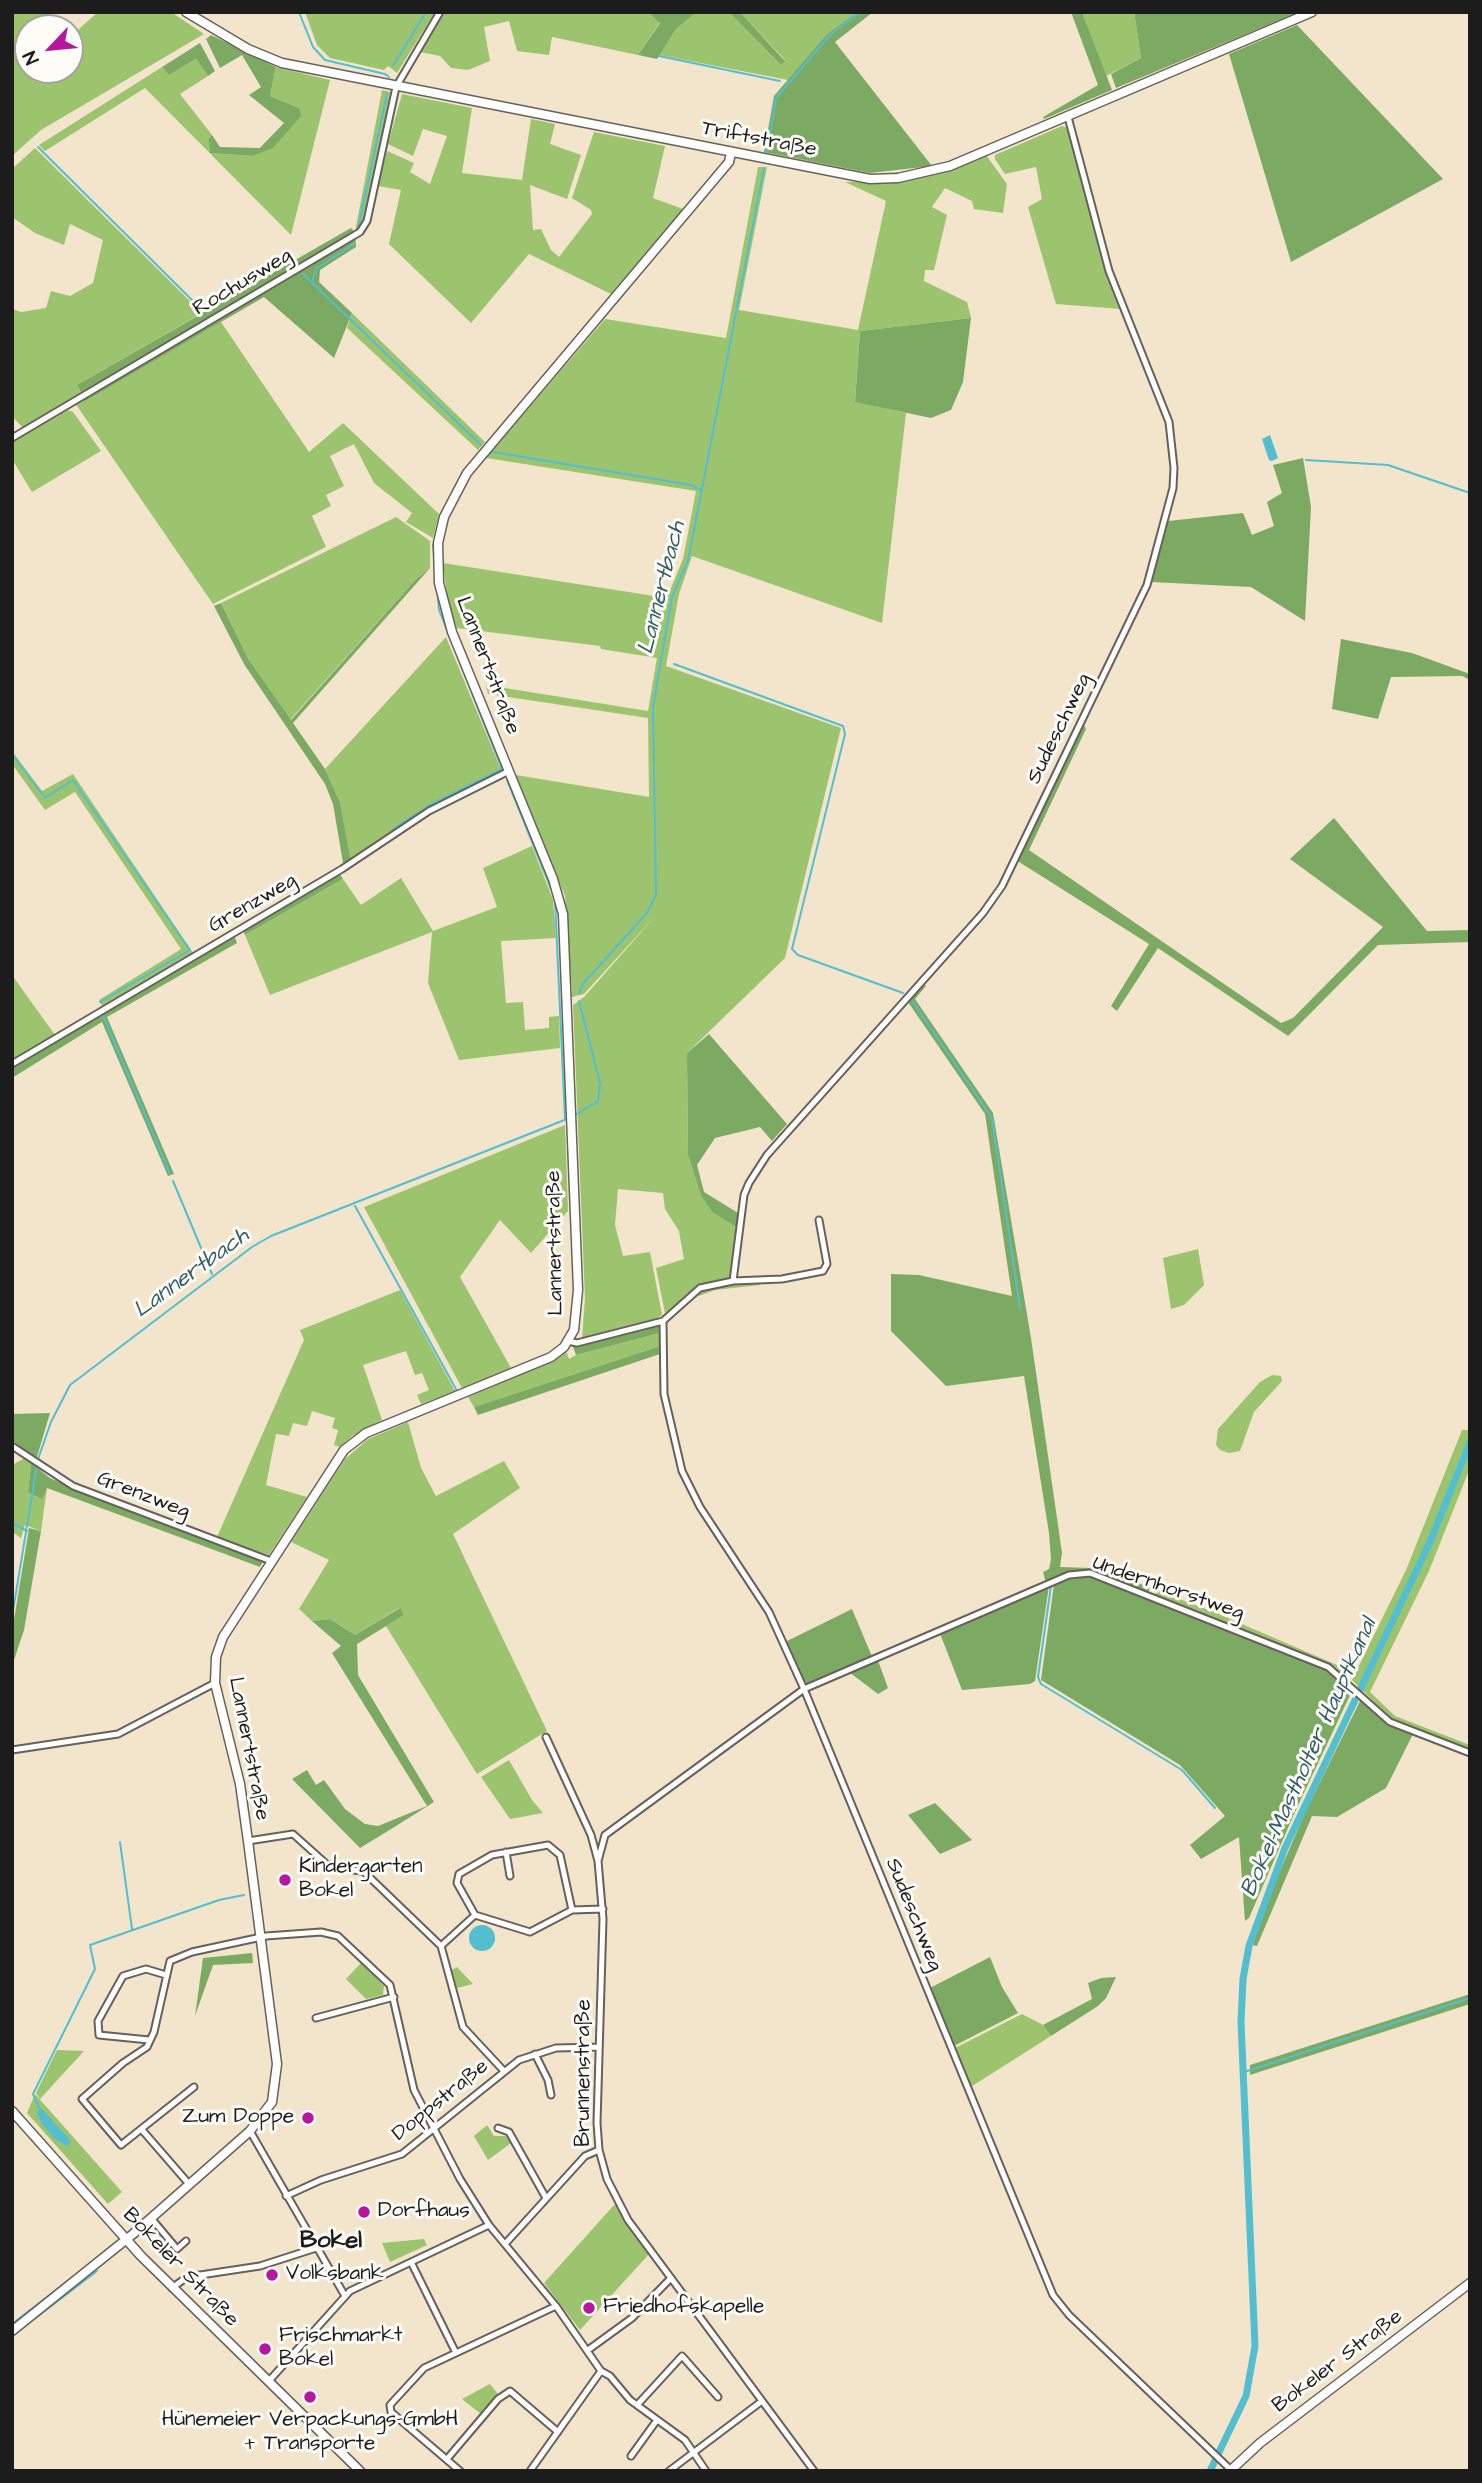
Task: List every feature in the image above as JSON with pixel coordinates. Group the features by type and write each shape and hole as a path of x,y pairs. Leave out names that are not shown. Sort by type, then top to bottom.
{"street":[{"name":"Triftstraße","path":"186,12 248,49 282,63 846,176 898,178 950,166 1312,12"},
{"name":"Rochusweg","path":"12,438 360,232 367,221 396,87 440,12"},
{"name":"Sudeschweg","path":"733,1281 744,1195 749,1183 767,1155 983,913 1002,886 1154,564 1173,488 1174,468 1169,422 1109,271 1068,117"},
{"name":"Lannertstraße","path":"12,2331 151,2218 250,2131 270,2107 277,2081 240,1784 215,1684 216,1657 223,1637 344,1450 356,1440 540,1362 568,1341 577,1319 563,914 553,879 443,603 437,563 444,517 467,473 729,162 731,153"},
{"name":"Grenzweg","path":"12,1064 342,869 429,811 509,771"},
{"path":"568,1341 577,1343 663,1321 700,1288 733,1281 782,1279 823,1271 827,1264 818,1220"},
{"name":"Sudeschweg","path":"663,1321 664,1394 682,1471 700,1507 769,1612 804,1689 1053,2295 1069,2315 1228,2469"},
{"name":"Grenzweg","path":"12,1446 73,1486 271,1561"},
{"name":"Undernhorstweg","path":"804,1689 1069,1575 1090,1573 1328,1667 1390,1722 1470,1753"},
{"path":"12,1750 118,1734 215,1684"},
{"path":"590,1835 605,1835 804,1689"},
{"name":"Brunnenstraße","path":"546,1737 590,1835 598,1861 603,1909 599,2150 616,2200 814,2471"},
{"path":"247,1841 293,1834 331,1868 363,1871 441,1947 463,2027 503,2070"},
{"name":"Brunnenstraße","path":"598,1861 605,1835"},
{"path":"572,1910 560,1855 548,1845 492,1855 456,1878 475,1915 530,1932 572,1910 603,1909"},
{"path":"506,1852 510,1876"},
{"path":"441,1947 475,1915"},
{"path":"194,2087 126,2145 117,2144 82,2099 123,2063 147,2047 154,2032 168,1965 175,1958 260,1938 299,1932 338,1936 382,1974 394,1997 414,2090 434,2132 489,2225 556,2306 601,2371 629,2400 685,2440 706,2471"},
{"path":"149,2040 99,2035 98,2021 123,1976 146,1969 166,1975"},
{"path":"316,2018 394,1997"},
{"name":"Doppstraße","path":"286,2196 321,2180 402,2154 434,2132 503,2070 535,2054 556,2048 599,2047"},
{"path":"535,2054 548,2080 551,2095"},
{"name":"Bokeler Straße","path":"12,2111 172,2288 360,2471"},
{"path":"498,2128 509,2132 546,2198"},
{"path":"143,2131 190,2183"},
{"path":"250,2131 345,2296"},
{"path":"505,2244 585,2156 599,2150"},
{"path":"151,2218 177,2249 186,2241"},
{"path":"268,2382 345,2296 489,2225"},
{"path":"172,2288 187,2277 260,2266 316,2248"},
{"path":"411,2262 456,2353"},
{"path":"588,2350 632,2318 671,2278"},
{"name":"Bokeler Straße","path":"1228,2469 1470,2283"},
{"path":"460,2471 391,2412 390,2405 424,2368 556,2306"},
{"path":"638,2404 682,2356 718,2397"},
{"path":"530,2471 601,2371"},
{"path":"447,2459 498,2399 510,2391 558,2432"},
{"path":"669,2471 762,2401"},
{"path":"631,2456 657,2420"}],"green space":[{"path":"12,12 46,14 14,14 14,84 84,84 84,24 98,12 171,12 204,34 41,130 12,156"},
{"path":"305,12 435,12 397,73 388,66 384,70 330,58 317,45"},
{"path":"445,12 648,12 660,22 638,55 552,37 549,55 517,51 509,21 484,27 490,61 468,70 451,68 440,56 420,52"},
{"path":"648,12 697,12 676,29 657,59 638,55 660,23"},
{"path":"697,12 729,12 781,65 785,60 740,12 857,12 826,35 788,80 659,55 676,29"},
{"path":"729,12 740,12 785,61 781,65"},
{"path":"857,12 873,12 835,42 932,166 870,173 764,152 774,96 826,35"},
{"path":"1071,12 1082,12 1112,90 1044,119 1043,117 1098,85"},
{"path":"1082,12 1134,12 1141,58 1106,76"},
{"path":"1134,12 1299,12 1116,88 1111,74 1141,58"},
{"path":"1297,25 1443,179 1291,262 1229,54"},
{"path":"211,35 276,67 270,96 299,108 301,116 273,148 252,156 210,153 208,139 212,135 220,147 260,148 284,123 249,95 261,87 242,55 220,68 206,39"},
{"path":"200,43 215,71 208,76 196,59 169,75 162,67"},
{"path":"196,59 208,76 180,94 212,135 208,139 210,153 252,156 299,108 270,96 276,67 330,80 291,235 145,88 45,151 39,145 162,67 169,75"},
{"path":"382,90 390,92 381,145 364,220 355,232"},
{"path":"402,94 472,108 462,173 522,180 531,119 555,124 550,144 581,155 567,199 530,185 533,230 541,229 551,250 559,257 592,214 591,210 572,198 594,132 665,146 653,198 683,209 611,294 529,254 471,323 389,244 401,190 378,186 387,151 414,163 410,172 430,184 447,136 423,129 413,156 388,144"},
{"path":"1062,126 1068,128 1106,271 1121,309 1056,304 1028,207 1042,199 1036,167 1005,174 995,159 995,155"},
{"path":"35,148 202,313 77,385 81,394 23,428 12,416 12,309 21,312 46,308 51,291 70,296 93,283 103,240 70,224 64,245 35,233 12,217 12,169"},
{"path":"986,155 1007,184 1003,213 974,209 972,201 945,188 932,207 947,215 934,270 925,270 924,281 967,302 971,318 860,331 855,401 906,413 882,623 692,556 679,594 666,666 841,728 785,958 687,1053 688,1155 701,1196 712,1212 736,1227 732,1277 699,1287 665,1313 656,1268 684,1259 679,1231 665,1209 663,1193 618,1189 615,1225 623,1256 650,1252 662,1315 651,1322 582,1339 585,1298 573,1005 585,996 657,914 584,994 568,998 572,992 565,896 516,775 649,797 648,718 488,694 486,685 648,711 657,658 601,649 600,646 457,628 448,602 443,563 667,598 683,559 696,491 486,458 605,319 726,338 758,167 767,167 739,310 858,330 886,201 845,182 897,181 934,175"},
{"path":"351,228 355,232 356,247 320,270 319,282 352,313 334,358 264,297 85,401 77,385"},
{"path":"352,313 485,442 478,450 347,328"},
{"path":"971,318 963,382 951,410 931,418 855,402 860,331"},
{"path":"221,322 309,452 343,423 439,514 433,538 406,522 412,513 374,483 354,444 330,456 344,486 326,495 331,506 312,516 326,547 213,604 75,403 83,397 85,400"},
{"path":"68,410 73,412 101,451 32,492 12,459 12,442"},
{"path":"1303,458 1311,507 1305,621 1251,587 1151,582 1168,521 1243,513 1252,535 1274,526 1267,502 1282,493 1273,465"},
{"path":"396,517 430,541 430,568 416,579 290,720 249,660 221,603"},
{"path":"430,568 293,723 325,769 340,802 351,861 343,863 333,804 325,784 244,664 214,606 221,603 249,660 291,720 416,579"},
{"path":"446,637 502,772 428,810 351,861 340,802 325,769"},
{"path":"1341,639 1412,653 1470,674 1470,680 1462,676 1391,677 1378,719 1332,709"},
{"path":"1084,725 1086,729 1029,850 1281,1023 1293,1018 1383,927 1290,859 1334,818 1427,931 1470,930 1470,942 1378,945 1288,1036 1158,948 1117,1011 1111,1006 1149,944 1016,860"},
{"path":"12,751 42,791 73,774 193,953 102,1006 99,1000 181,949 75,792 45,810 12,764"},
{"path":"532,846 553,900 556,938 501,941 506,1003 523,1002 525,1030 549,1028 549,1017 559,1016 560,1048 459,1060 428,983 432,932 270,995 245,935 343,879 361,905 401,878 433,931 497,907 483,868"},
{"path":"339,873 343,879 245,935 243,930"},
{"path":"234,935 237,943 107,1017 174,1174 168,1176 102,1022 12,1078 12,1067"},
{"path":"12,975 55,1035 12,1061"},
{"path":"923,983 926,986 915,999 993,1113 1031,1338 1062,1553 1060,1567 1091,1568 1150,1587 1148,1593 1090,1572 1046,1583 1043,1572 1049,1569 1051,1559 1049,1533 1024,1376 946,1386 891,1331 891,1274 919,1275 1012,1296 985,1114 908,1002"},
{"path":"709,1034 787,1124 772,1141 760,1127 715,1138 697,1165 704,1192 738,1213 736,1227 712,1212 701,1196 688,1155 687,1053"},
{"path":"565,1125 568,1211 531,1253 500,1220 460,1277 511,1368 462,1388 364,1207"},
{"path":"1198,1249 1204,1285 1184,1305 1171,1309 1163,1258"},
{"path":"761,1281 760,1285 715,1290 699,1296 696,1292 734,1282"},
{"path":"400,1290 455,1391 421,1404 417,1395 429,1390 422,1373 415,1375 406,1351 363,1365 382,1420 352,1436 340,1447 334,1445 338,1430 332,1428 335,1418 312,1411 307,1426 293,1423 289,1436 276,1434 266,1485 307,1497 269,1555 217,1537 304,1340 300,1330"},
{"path":"656,1324 661,1329 660,1333 576,1355 573,1347 579,1345"},
{"path":"660,1333 660,1346 474,1407 468,1397 553,1361 566,1351 569,1359"},
{"path":"660,1346 660,1354 478,1415 474,1407"},
{"path":"1272,1375 1281,1376 1282,1381 1254,1412 1240,1451 1229,1453 1220,1450 1216,1445 1218,1429 1260,1382"},
{"path":"50,1413 36,1460 12,1440 12,1414"},
{"path":"408,1422 421,1468 436,1496 504,1461 520,1488 453,1534 547,1731 477,1774 386,1626 404,1615 399,1608 355,1635 330,1619 312,1621 299,1609 329,1560 291,1542 345,1459 368,1439"},
{"path":"1462,1430 1470,1430 1470,1468 1429,1571 1370,1692 1395,1716 1470,1745 1470,1750 1391,1719 1352,1680 1406,1570"},
{"path":"25,1458 31,1463 28,1492 47,1488 41,1531 25,1525 21,1538 12,1532 12,1465"},
{"path":"31,1463 50,1478 130,1512 263,1561 260,1567 47,1488 42,1499 28,1492"},
{"path":"29,1528 41,1531 24,1630 12,1666 12,1632"},
{"path":"1089,1575 1327,1668 1352,1691 1249,1918 1245,1921 1239,1837 1201,1859 1190,1845 1225,1816 1180,1765 1041,1680 1054,1584 1069,1576"},
{"path":"1049,1586 1035,1681 1030,1684 962,1690 939,1631"},
{"path":"1156,1590 1344,1668 1342,1672 1155,1597"},
{"path":"400,1608 404,1615 357,1644 358,1675 434,1802 360,1848 292,1779 307,1770 316,1785 324,1780 345,1809 365,1824 378,1826 427,1806 332,1653 341,1646 312,1621 330,1619 355,1635"},
{"path":"852,1609 873,1659 877,1658 888,1688 878,1694 845,1669 804,1687 785,1642"},
{"path":"1361,1699 1388,1724 1413,1734 1386,1788 1337,1817 1312,1816 1257,1946 1253,1945 1262,1913 1304,1815"},
{"path":"509,1760 532,1800 543,1813 510,1819 481,1777"},
{"path":"935,1803 972,1840 940,1854 908,1815"},
{"path":"252,1953 253,1963 213,1965 195,2016 203,1958"},
{"path":"990,1957 1002,1987 1018,2013 952,2047 928,1989"},
{"path":"361,1963 384,1986 383,1995 366,1999 346,1979"},
{"path":"457,1967 473,1984 457,1988 452,1970"},
{"path":"1116,1977 1106,1998 1098,2006 1051,2036 1043,2025 1092,1999 1088,1983 1101,1978"},
{"path":"1470,1994 1470,2004 1250,2075 1250,2065"},
{"path":"1022,2014 1043,2025 1051,2036 969,2088 953,2049"},
{"path":"57,2050 84,2051 40,2099 36,2093"},
{"path":"35,2094 122,2192 108,2204 27,2113"},
{"path":"487,2125 494,2136 506,2136 511,2143 488,2160 474,2136"},
{"path":"615,2204 650,2253 580,2330 544,2283"},
{"path":"424,2239 427,2245 390,2262 382,2243"},
{"path":"490,2384 498,2394 481,2414 462,2399"}],"water":[{"path":"1270,435 1278,458 1272,461 1269,460 1262,439"},
{"path":"482,1925 491,1929 495,1938 491,1947 482,1951 473,1947 469,1938 473,1929"},
{"path":"40,2107 71,2141 68,2147 55,2139 42,2124 37,2113"}],"waterway":[{"path":"299,12 313,47 325,60 389,77"},
{"path":"393,66 426,12"},
{"name":"Lannertbach","path":"766,154 776,98 829,36 860,12"},
{"path":"659,56 780,81"},
{"path":"358,229 387,94"},
{"path":"38,147 201,309"},
{"name":"Lannertbach","path":"579,994 582,985 647,913 656,895 653,707 672,597 688,561 764,168"},
{"path":"312,283 316,269 355,243"},
{"path":"303,274 481,445"},
{"path":"493,452 691,485 701,490"},
{"path":"1306,460 1388,465 1470,493"},
{"path":"393,829 428,806 502,769 439,610 433,545"},
{"path":"674,664 843,726 845,734 792,949 798,955 903,993"},
{"path":"12,754 45,798 73,780 190,950 100,1002"},
{"path":"507,780 554,896"},
{"path":"555,901 565,1119"},
{"name":"Lannertbach","path":"577,1114 598,1101 600,1083 579,1001"},
{"path":"913,1002 992,1118 1020,1308"},
{"path":"103,1015 170,1174"},
{"name":"Lannertbach","path":"38,1459 51,1422 70,1385 252,1247 271,1236 567,1119"},
{"path":"173,1181 212,1274"},
{"path":"355,1206 457,1391"},
{"name":"Bokel-Mastholter Hauptkanal","path":"1210,2471 1246,2396 1255,2346 1241,2022 1243,1979 1249,1946 1285,1848 1430,1542 1470,1443"},
{"name":"Lannertbach","path":"12,1617 37,1465"},
{"path":"12,1523 27,1531"},
{"path":"1051,1586 1038,1677 1041,1684 1182,1770 1215,1808"},
{"path":"120,1842 132,1929"},
{"path":"39,2108 33,2094 95,1969 90,1945 219,1900 244,1895"},
{"path":"1244,2072 1470,1998"},
{"path":"12,2336 97,2271"},
{"path":"12,2324 78,2273"}],"place":[{"name":"Kindergarten Bokel","path":"285,1880"},
{"name":"Zum Doppe","path":"308,2118"},
{"name":"Dorfhaus","path":"364,2212"},
{"name":"Volksbank","path":"272,2275"},
{"name":"Friedhofskapelle","path":"589,2308"},
{"name":"Frischmarkt Bokel","path":"265,2349"},
{"name":"Hünemeier Verpackungs-GmbH + Transporte","path":"310,2397"}],"district":[{"name":"Bokel","path":"331,2242"}]}
